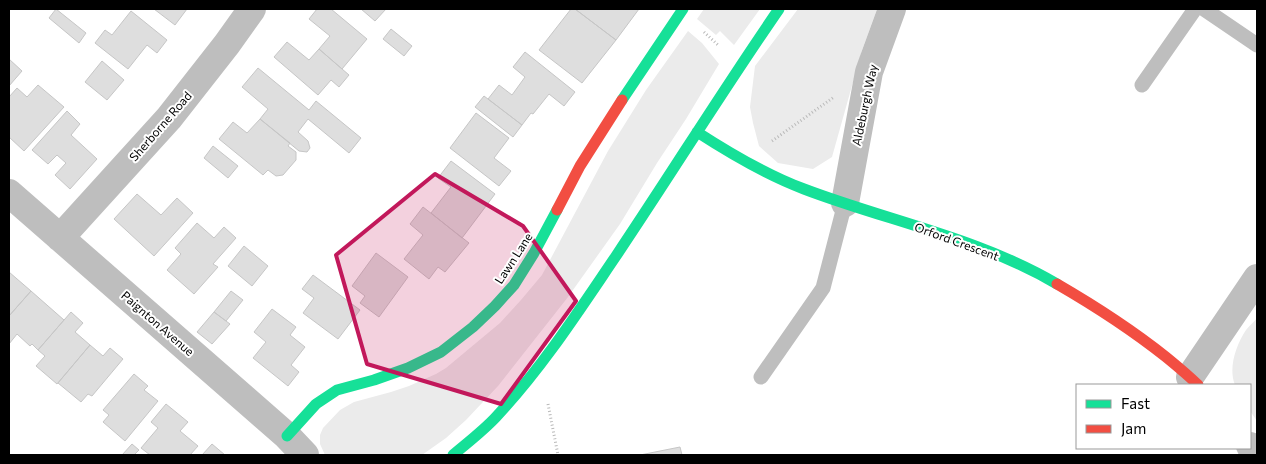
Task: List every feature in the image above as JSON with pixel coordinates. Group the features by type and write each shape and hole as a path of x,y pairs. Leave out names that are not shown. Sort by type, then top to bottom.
{"street":[{"name":"Sherborne Road","path":"60,238 169,118 252,9"},
{"path":"453,455 494,418 528,381 567,329 653,201 740,65 779,9"},
{"name":"Aldeburgh Way","path":"845,203 869,72 892,9"},
{"name":"Lawn Lane","path":"296,446 316,404 336,390 374,380 408,368 442,352 473,327 514,285 534,253 580,166 639,73 682,10"},
{"name":"Orford Crescent","path":"697,132 743,161 803,189 987,250 1044,276 1097,306 1142,338 1194,381"},
{"name":"Paignton Avenue","path":"9,193 296,446"},
{"path":"1194,381 1257,278"}],"lane":[{"path":"1142,85 1195,9"},
{"path":"1204,9 1257,45"},
{"path":"760,377 823,288 845,203"}],"path":[{"path":"682,10 740,65"},
{"path":"743,161 869,72"},
{"path":"528,381 546,394 558,455"}],"highlighted area":[{"path":"435,174 523,226 576,301 501,404 367,364 336,255"}],"shaded area":[{"path":"704,9 760,9 734,45 720,31 716,35 697,19"},
{"path":"798,9 877,9 862,50 832,157 813,169 778,163 759,146 750,107 755,66"},
{"path":"688,31 702,43 719,64 620,224 568,297 498,386 466,420 446,438 422,455 325,455 320,444 320,435 323,428 340,410 354,402 409,386 446,368 500,323 521,300 542,275 608,151 646,90"},
{"path":"1257,318 1257,421 1251,412 1251,384 1235,384 1232,371 1234,357 1246,330"}],"building":[{"path":"56,9 86,33 79,43 49,18"},
{"path":"154,9 187,9 175,25"},
{"path":"317,9 331,9 367,39 342,69 319,49 330,36 309,19"},
{"path":"361,9 386,9 375,21"},
{"path":"571,9 575,9 616,40 582,83 539,50"},
{"path":"575,9 639,9 616,40"},
{"path":"131,11 167,40 157,53 147,45 128,69 95,43 105,30 112,35"},
{"path":"391,29 412,46 404,56 383,39"},
{"path":"287,42 309,60 319,49 349,75 339,87 331,80 318,95 274,57"},
{"path":"525,52 575,92 564,106 549,94 522,125 488,99 499,85 512,95 525,77 513,67"},
{"path":"9,59 22,71 9,86"},
{"path":"102,61 124,80 107,100 85,82"},
{"path":"258,68 309,110 316,101 361,138 349,153 308,119 298,132 308,141 310,148 307,152 299,151 260,119 268,109 242,87"},
{"path":"38,85 64,107 24,151 9,137 9,97 17,88 27,97"},
{"path":"484,96 522,125 513,137 475,107"},
{"path":"67,111 80,124 71,135 97,159 70,189 55,175 66,163 57,155 48,164 32,150"},
{"path":"476,113 509,138 494,158 511,171 499,186 450,148"},
{"path":"260,119 290,143 288,146 296,152 296,160 283,175 276,176 268,170 263,175 219,139 233,122 247,133"},
{"path":"213,146 238,166 228,178 204,158"},
{"path":"451,161 495,194 462,238 431,213 451,187 438,178"},
{"path":"137,194 161,215 177,198 193,213 154,256 114,219"},
{"path":"423,207 469,243 445,272 438,267 429,279 404,259 423,235 410,224"},
{"path":"197,223 214,238 224,227 236,238 213,264 218,267 194,294 167,270 181,254 175,248"},
{"path":"244,246 268,266 252,286 228,266"},
{"path":"376,253 408,277 379,317 360,303 365,296 352,286"},
{"path":"9,272 31,291 9,316"},
{"path":"313,275 360,310 338,339 303,313 314,298 302,289"},
{"path":"31,291 64,320 38,350 32,344 30,346 17,334 9,344 9,316"},
{"path":"231,291 243,300 226,321 214,312"},
{"path":"272,309 296,327 290,335 305,347 291,365 299,372 288,386 253,358 266,342 254,332"},
{"path":"71,312 83,323 75,332 90,345 57,384 36,366 45,356 38,350"},
{"path":"214,312 230,324 212,344 197,332"},
{"path":"90,345 103,356 110,348 123,359 92,396 88,394 81,402 58,383"},
{"path":"134,374 148,386 144,390 158,401 125,441 103,422 109,415 103,410"},
{"path":"166,404 188,422 180,431 198,446 190,455 150,455 141,448 158,428 151,422"},
{"path":"132,444 139,450 134,455 122,455"},
{"path":"212,444 225,455 202,455"},
{"path":"680,447 682,455 640,455"}],"traffic: fast":[{"path":"622,100 683,9"},
{"path":"453,455 496,417 529,379 559,339 779,9"},
{"path":"697,132 749,164 790,183 965,242 1027,268 1057,284"},
{"path":"287,436 316,404 337,390 408,368 441,352 473,327 514,285 557,210"}],"traffic: jam":[{"path":"557,210 580,166 622,100"},
{"path":"1057,284 1140,337 1197,384"}]}
